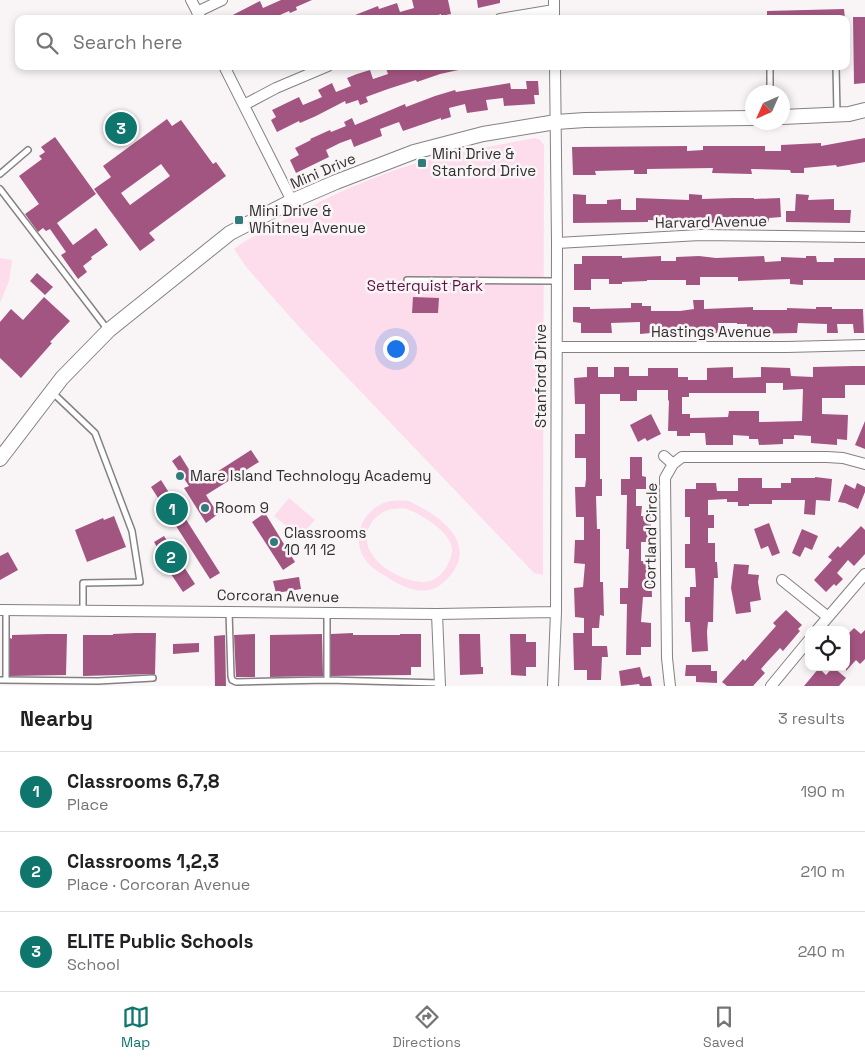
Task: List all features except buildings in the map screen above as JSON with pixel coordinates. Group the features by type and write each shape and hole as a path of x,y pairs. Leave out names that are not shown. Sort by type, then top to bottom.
{"street":[{"path":"191,0 198,15"},
{"path":"200,15 222,0"},
{"path":"522,15 554,9"},
{"path":"226,70 292,201"},
{"path":"244,105 276,88 319,70"},
{"name":"Stanford Drive","path":"553,686 556,612 557,347 555,70"},
{"path":"790,117 838,114 865,110"},
{"name":"Mini Drive","path":"0,459 62,378 109,330 230,233 292,201 414,152 483,134 556,122 745,118"},
{"name":"Harvard Avenue","path":"557,243 700,235 865,237"},
{"name":"Hastings Avenue","path":"557,347 786,348 865,345"},
{"path":"664,456 673,464"},
{"name":"Cortland Circle","path":"670,686 666,658 665,478 673,464 682,457 827,457 843,458 865,464"},
{"path":"821,626 865,574"},
{"path":"782,580 828,617"},
{"name":"Corcoran Avenue","path":"3,610 437,614 556,612"},
{"path":"437,614 440,684"},
{"path":"771,686 805,645"}],"lane":[{"path":"770,70 770,85"},
{"path":"836,70 838,114"},
{"path":"0,174 28,150"},
{"path":"0,189 109,330"},
{"path":"407,280 557,281"},
{"path":"51,392 95,433 132,531 140,582 83,583 83,610"},
{"path":"3,610 6,644 3,680 98,681 153,678"},
{"path":"230,611 232,680 236,682 327,680 440,684"},
{"path":"327,612 327,680"}],"green space":[{"name":"Setterquist Park","path":"535,138 544,145 543,575 534,573 300,328 247,268 234,249 314,205 389,172 453,154"},
{"path":"0,258 12,260 9,281 0,303"},
{"path":"289,498 315,520 300,537 274,516"},
{"path":"390,501 409,501 436,516 452,532 460,550 459,560 455,570 439,586 424,591 409,588 369,565 364,558 359,545 360,529 368,514 381,504","holes":["392,509 407,509 420,515 441,530 450,542 452,548 450,560 444,571 435,579 423,582 398,576 383,567 373,556 367,541 369,527 378,516"]}],"place":[{"name":"ELITE Public Schools","path":"121,128"},
{"name":"Mini Drive & Stanford Drive","path":"422,163"},
{"name":"Mini Drive & Whitney Avenue","path":"239,220"},
{"name":"Mare Island Technology Academy","path":"180,476"},
{"name":"Room 9","path":"205,508"},
{"name":"Classrooms 6,7,8","path":"172,509"},
{"name":"Classrooms 10 11 12","path":"274,542"},
{"name":"Classrooms 1,2,3","path":"171,557"}]}
